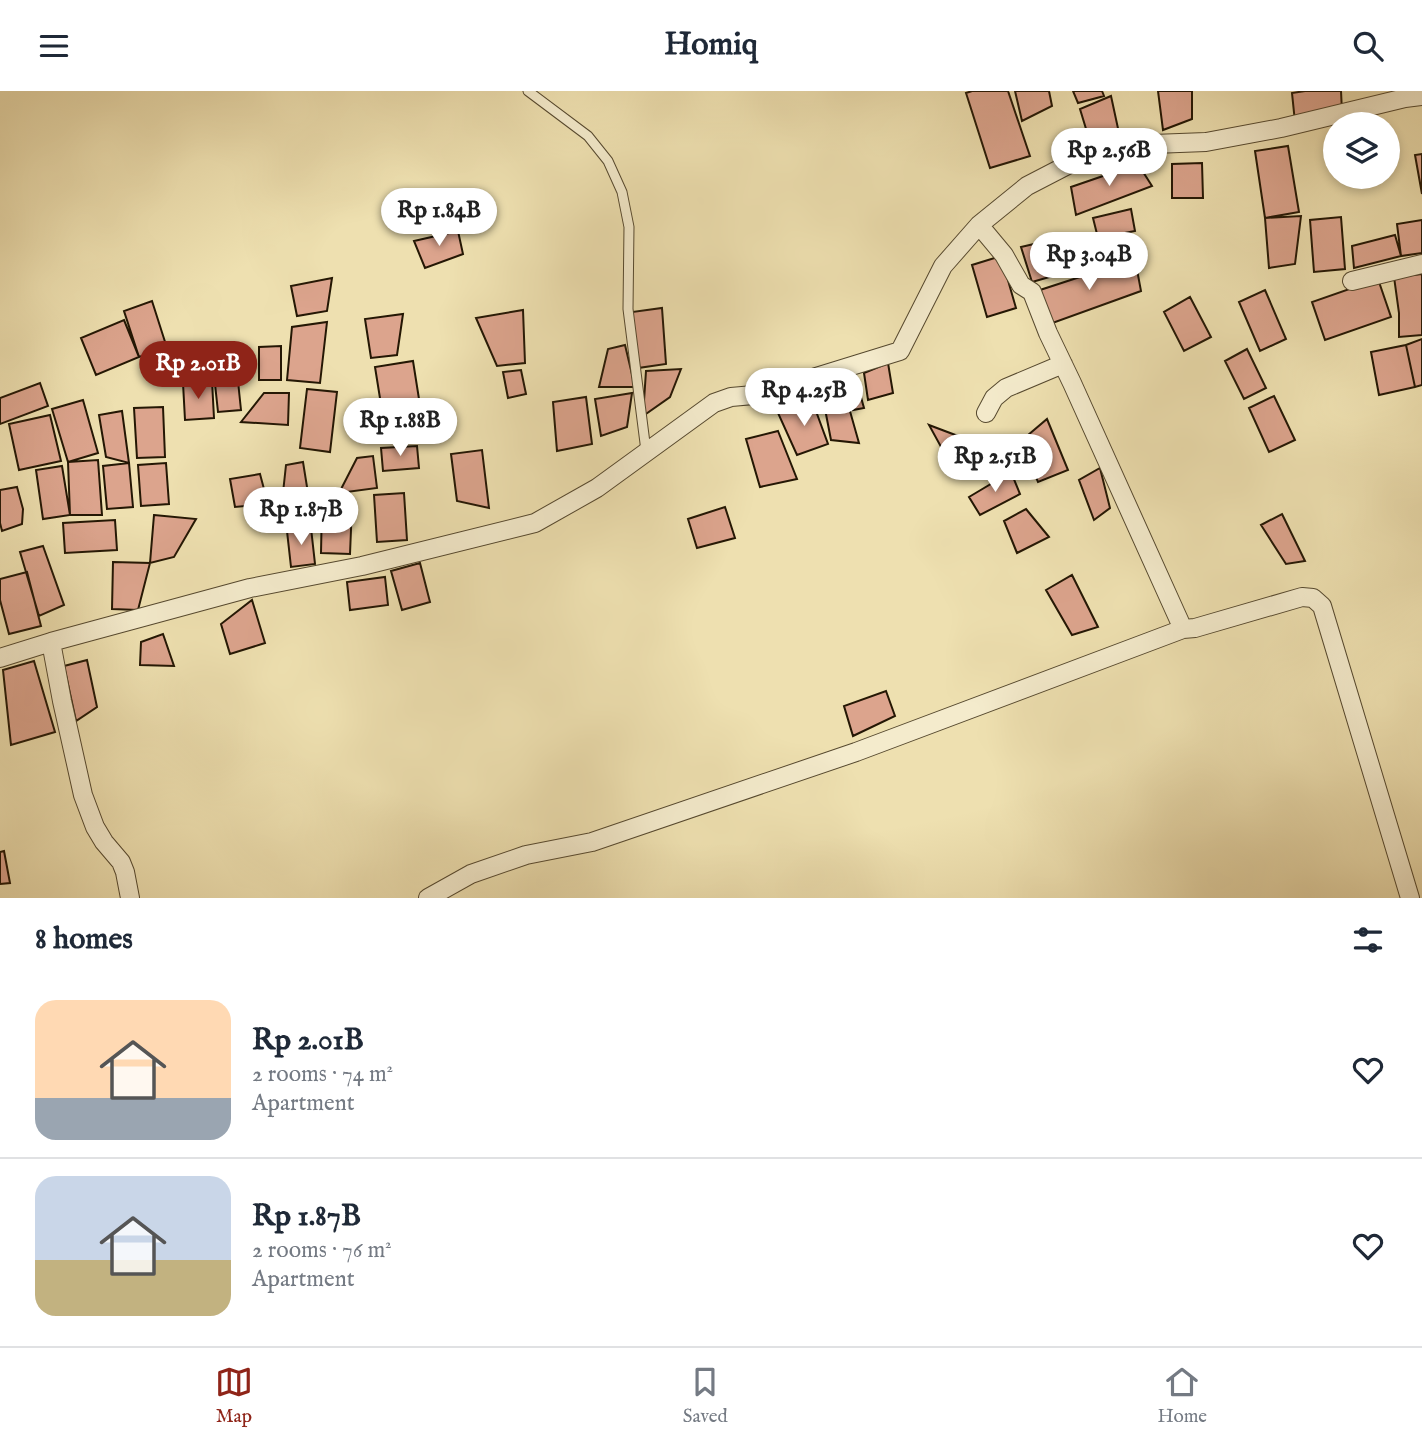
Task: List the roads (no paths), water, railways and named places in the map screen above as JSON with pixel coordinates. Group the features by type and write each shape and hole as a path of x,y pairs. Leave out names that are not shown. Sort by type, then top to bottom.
{"street":[{"path":"0,658 250,588 362,566 535,523 597,488 713,403 731,397 765,394 900,351 943,266 979,225 1027,186 1083,157 1127,145 1206,142 1422,96"},
{"path":"979,225 1004,255 1021,285 1032,292 1048,333 1183,629"},
{"path":"1352,281 1422,264"},
{"path":"986,413 994,398 1006,388 1063,364"},
{"path":"428,898 471,874 526,855 592,842 842,756 1183,629 1195,628 1302,597 1313,598 1322,606 1410,898"},
{"path":"51,642 83,795 94,827 121,862 130,898"}],"lane":[{"path":"528,91 588,136 608,161 622,192 629,227 628,309 646,451"}]}
